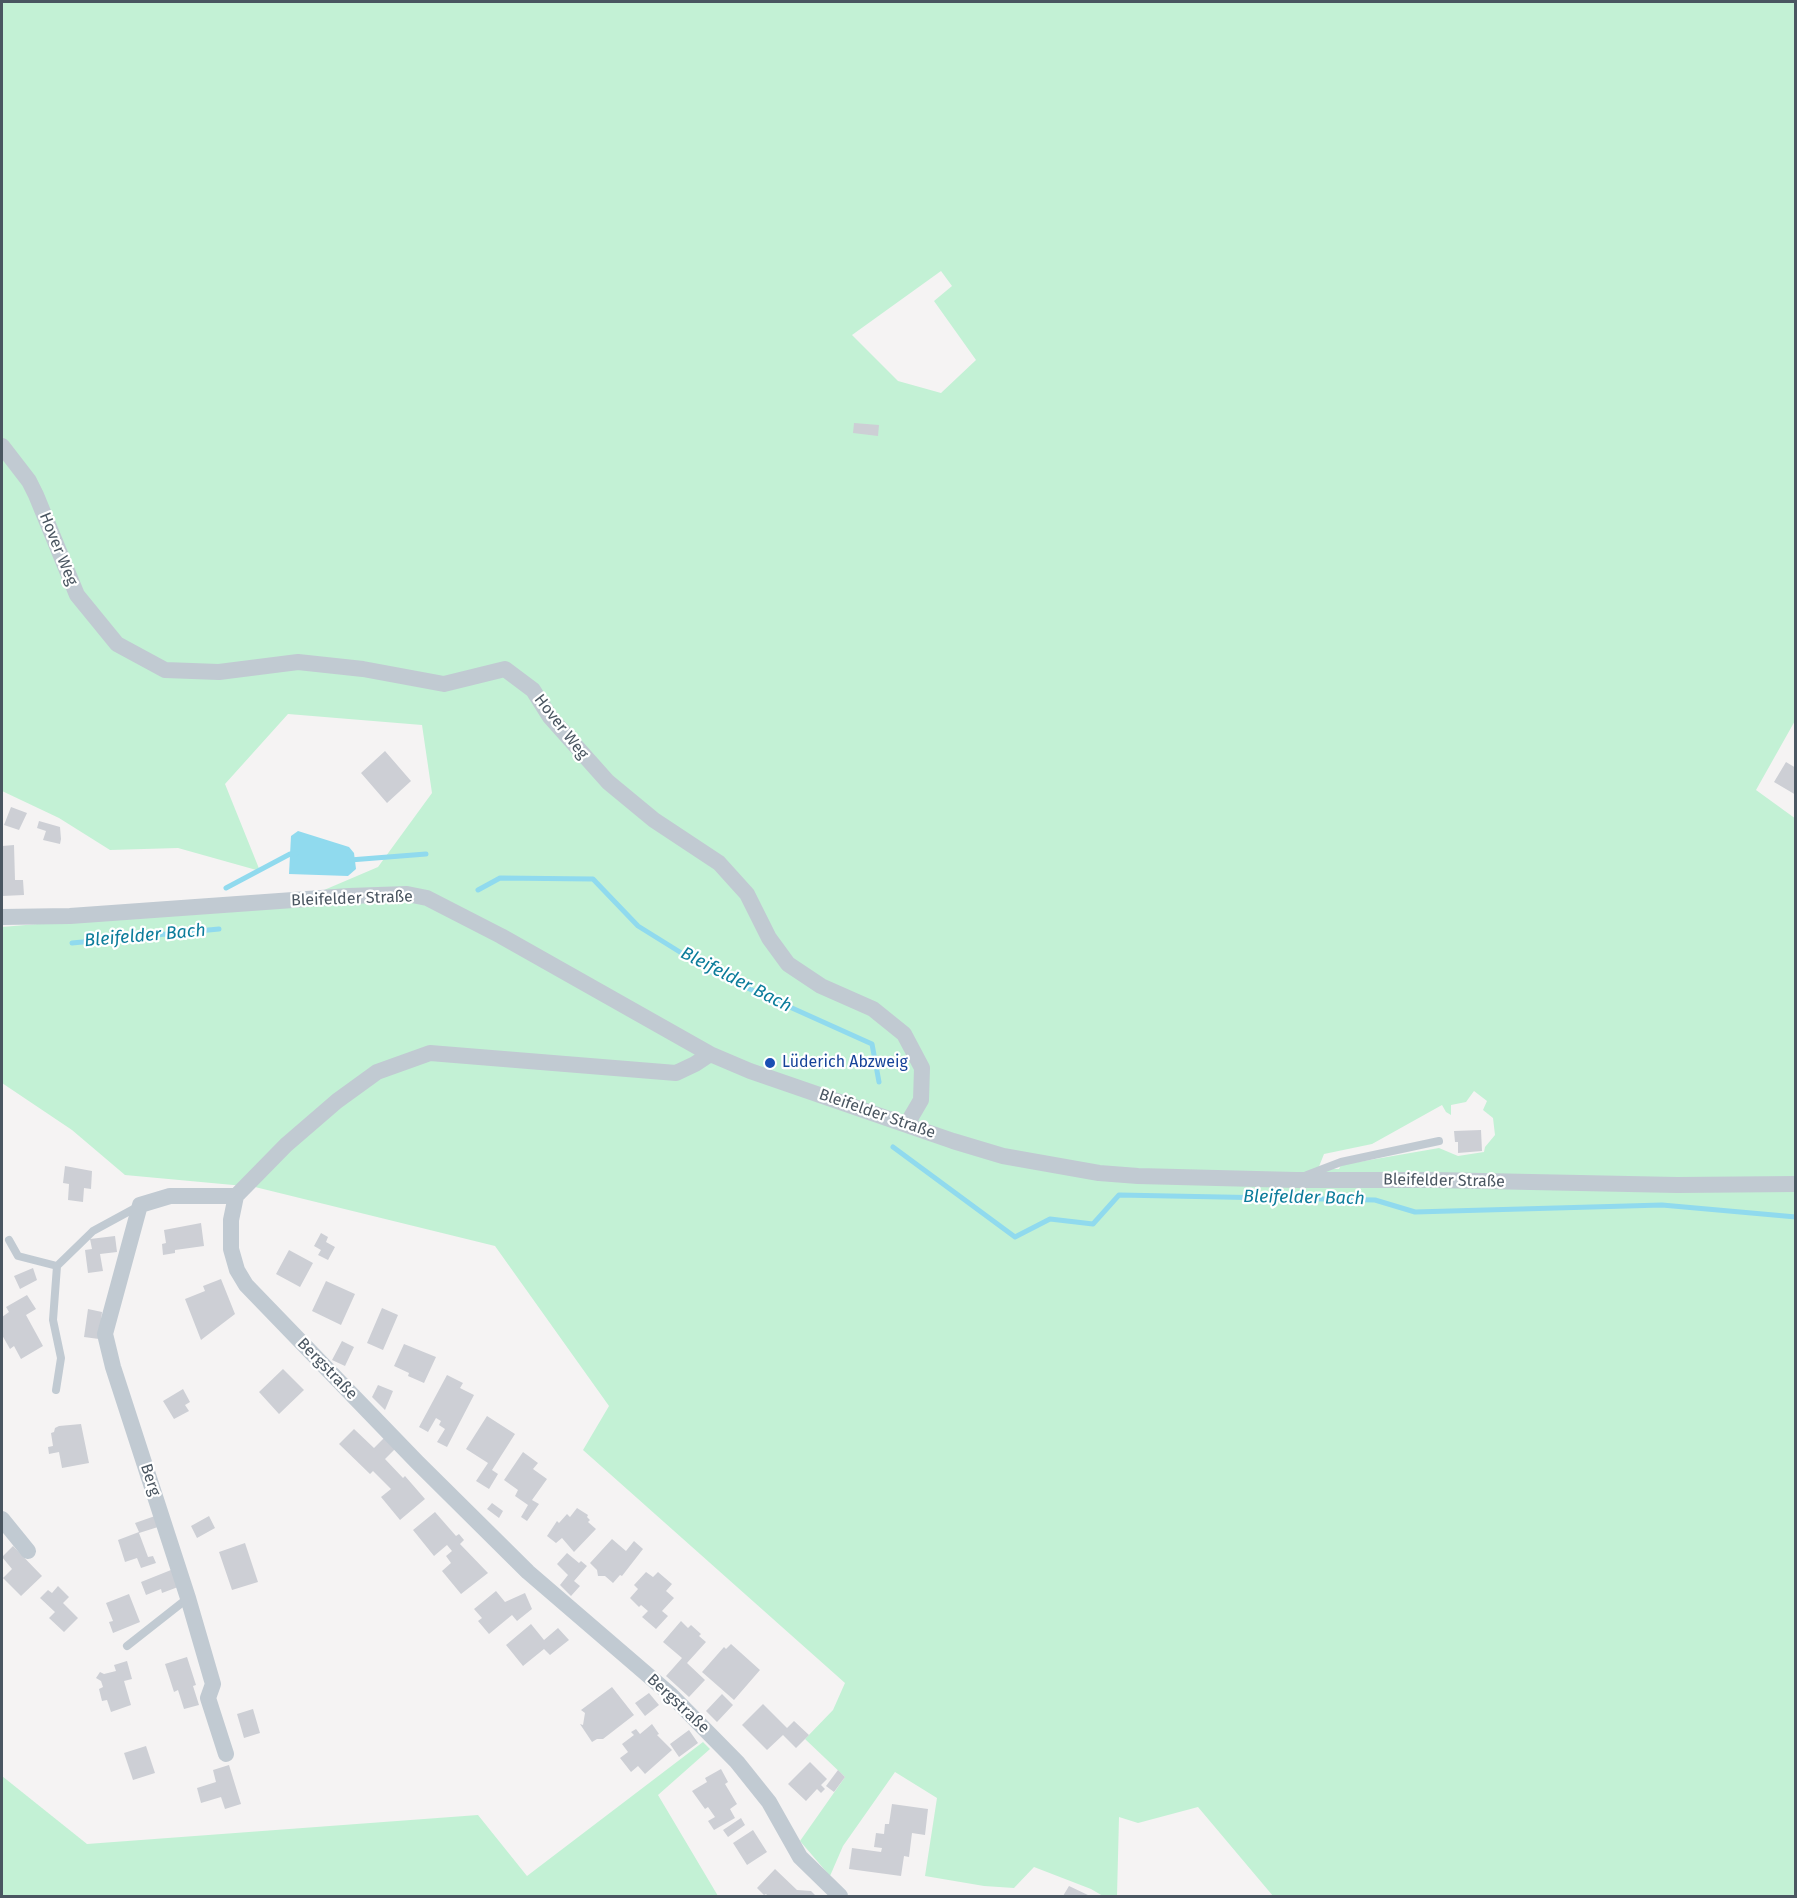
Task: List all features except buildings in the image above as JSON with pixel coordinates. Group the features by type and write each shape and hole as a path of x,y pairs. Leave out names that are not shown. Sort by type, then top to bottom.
{"street":[{"name":"Hover Weg","path":"2,446 29,481 77,595 117,644 165,670 219,672 298,662 363,669 444,684 505,669 533,690 550,717 608,782 654,820 719,863 747,894 769,938 788,964 821,986 873,1009 904,1035 922,1068 921,1100 907,1124"},
{"name":"Bleifelder Straße","path":"2,917 70,916 349,896 407,894 427,898 710,1054 750,1071 1003,1156 1099,1173 1149,1177 1296,1180 1444,1180 1677,1185 1796,1184"},
{"path":"140,1205 170,1196 236,1196 286,1145 337,1101 377,1072 430,1053 676,1073 696,1064 710,1054"},
{"name":"Bergstraße","path":"236,1196 231,1220 231,1249 237,1270 246,1285 417,1462 528,1572 671,1695 737,1762 769,1802 800,1857 840,1896"},
{"name":"Berg","path":"140,1205 105,1334 113,1367 188,1598 213,1684 208,1698 226,1754"},
{"path":"2,1519 28,1551"}],"lane":[{"path":"1296,1180 1341,1162 1439,1141"},
{"path":"56,1390 61,1358 53,1320 57,1266 93,1231 140,1205"},
{"path":"9,1240 18,1256 57,1266"},
{"path":"127,1646 188,1598"}],"green space":[{"path":"2,2 1795,2 1796,719 1756,790 1796,819 1795,1896 1273,1896 1198,1807 1138,1823 1119,1817 1117,1896 1103,1896 1091,1889 1034,1867 1014,1888 984,1886 925,1876 937,1798 895,1772 843,1846 830,1876 800,1841 845,1777 805,1739 833,1710 845,1683 583,1450 609,1406 495,1246 255,1187 125,1175 72,1130 2,1083 2,927 296,902 378,867 432,793 422,725 288,714 225,784 260,871 178,848 110,850 59,818 2,791","holes":["941,271 952,286 934,301 976,360 941,393 898,381 852,335","1474,1091 1487,1101 1483,1110 1493,1118 1495,1135 1485,1147 1484,1152 1458,1156 1439,1148 1341,1165 1339,1169 1318,1169 1324,1154 1372,1144 1442,1105 1451,1115 1451,1105 1466,1102"]},
{"path":"703,1742 710,1749 658,1795 718,1896 2,1896 2,1776 87,1844 478,1815 527,1876"}],"water":[{"path":"298,831 349,847 354,853 356,869 348,876 289,874 291,836"}],"waterway":[{"name":"Bleifelder Bach","path":"226,888 290,854 296,854"},
{"name":"Bleifelder Bach","path":"350,860 426,854"},
{"name":"Bleifelder Bach","path":"478,890 500,878 593,879 638,926 712,972 872,1044 879,1082"},
{"name":"Bleifelder Bach","path":"72,943 219,929"},
{"name":"Bleifelder Bach","path":"893,1147 1015,1237 1050,1219 1093,1224 1119,1195 1375,1200 1415,1212 1662,1205 1796,1217"}],"place":[{"name":"Lüderich Abzweig","path":"770,1063"}]}
